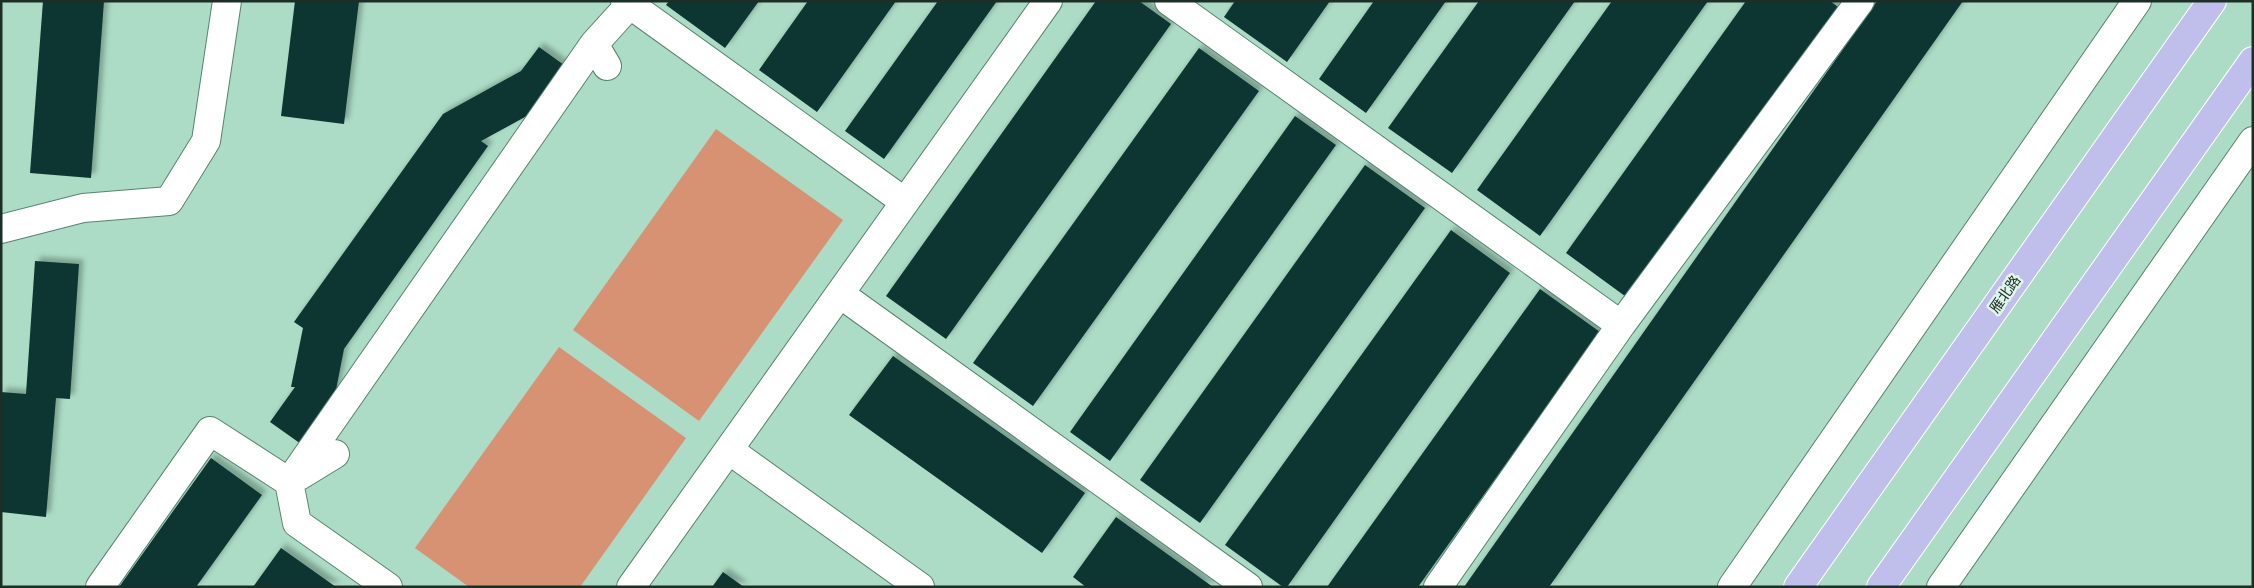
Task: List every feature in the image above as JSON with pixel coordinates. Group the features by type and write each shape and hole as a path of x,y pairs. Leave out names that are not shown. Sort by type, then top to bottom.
{"main road":[{"name":"雁北路","path":"1802,585 2212,1"},
{"path":"1881,587 2253,61"}],"street":[{"path":"1,229 83,208 169,201 206,141 227,1"},
{"path":"631,587 1048,1"},
{"path":"1169,1 1620,325"},
{"path":"1438,587 1620,325 1860,1"},
{"path":"1732,587 2137,1"},
{"path":"388,587 296,523 289,482 600,55 630,3 905,202"},
{"path":"1941,587 2253,141"},
{"path":"840,294 1248,587"},
{"path":"100,587 210,431 289,482"},
{"path":"728,450 920,587"},
{"path":"289,482 335,454"}],"shaded area":[{"path":"716,129 843,220 699,421 573,330"},
{"path":"559,347 686,438 580,587 469,587 415,548"}],"building":[{"path":"43,1 104,1 91,178 30,173"},
{"path":"295,1 359,1 344,124 281,116"},
{"path":"669,1 759,1 725,48 666,5"},
{"path":"808,1 896,1 817,112 759,70"},
{"path":"938,1 997,1 884,159 845,131"},
{"path":"1096,1 1139,1 1171,24 946,339 886,296"},
{"path":"1235,1 1330,1 1287,62 1224,17"},
{"path":"1374,1 1446,1 1366,113 1319,79"},
{"path":"1479,1 1575,1 1452,173 1388,128"},
{"path":"1612,1 1708,1 1540,236 1477,190"},
{"path":"1746,1 1830,1 1838,7 1629,299 1566,253"},
{"path":"1877,1 1963,1 1549,587 1464,587"},
{"path":"539,47 571,70 545,106 481,141 488,146 344,349 335,395 301,444 270,422 295,387 291,387 303,328 294,322 443,114 521,71"},
{"path":"1199,48 1259,91 1033,406 973,363"},
{"path":"1295,116 1336,145 1110,461 1070,432"},
{"path":"1365,165 1425,208 1200,523 1140,480"},
{"path":"1451,230 1510,273 1287,587 1283,587 1225,545"},
{"path":"35,261 79,264 70,399 56,398 46,517 1,512 1,392 26,394"},
{"path":"1540,289 1600,332 1418,587 1327,587"},
{"path":"893,356 1085,493 1042,553 849,415"},
{"path":"211,458 262,495 196,587 119,587"},
{"path":"1116,517 1213,587 1086,587 1073,577"},
{"path":"281,548 336,587 253,587"},
{"path":"723,572 744,587 712,587"}]}
